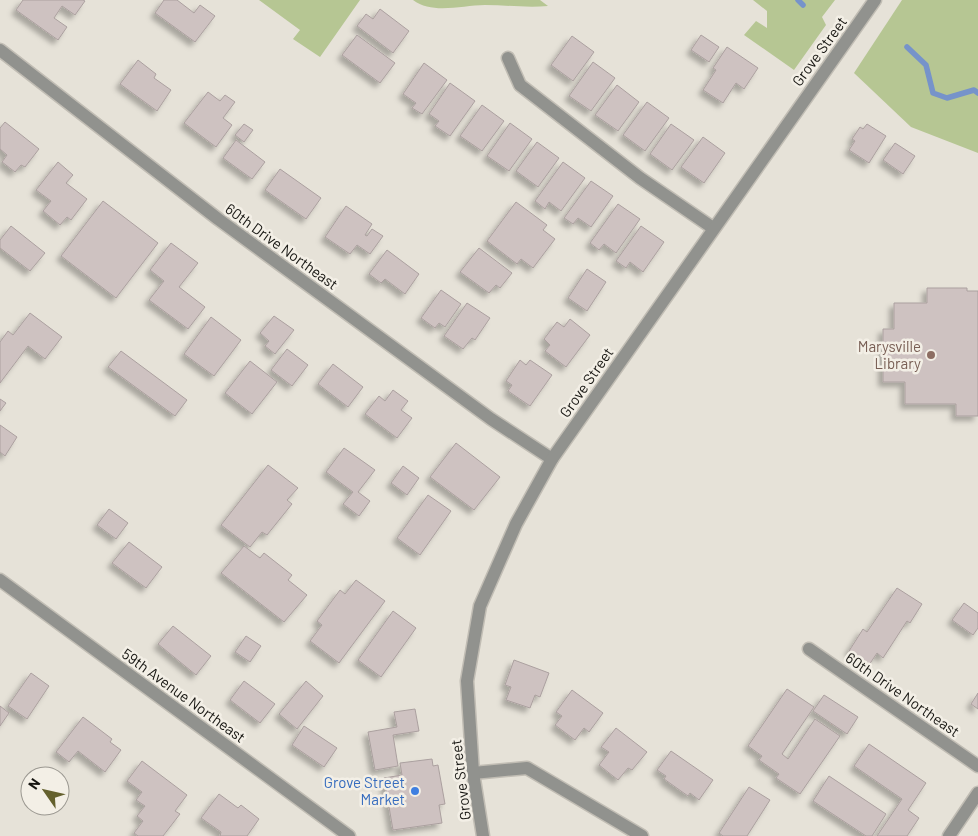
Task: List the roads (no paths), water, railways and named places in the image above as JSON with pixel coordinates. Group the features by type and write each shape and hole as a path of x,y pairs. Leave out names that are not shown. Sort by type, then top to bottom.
{"street":[{"name":"Grove Street","path":"483,836 473,773 467,681 480,606 516,524 552,459 874,0"},
{"name":"60th Drive Northeast","path":"0,50 226,225 491,420 552,459"},
{"path":"508,58 520,85 640,178 713,228"},
{"name":"59th Avenue Northeast","path":"0,580 349,836"},
{"name":"60th Drive Northeast","path":"809,649 978,766"},
{"path":"473,773 526,768 642,836"},
{"path":"949,836 978,793"}],"waterway":[{"path":"798,0 803,5"},
{"path":"907,47 926,65 933,93 947,98 974,90 978,93"}],"place":[{"name":"Marysville Library","path":"931,355"},
{"name":"Grove Street Market","path":"415,791"}]}
